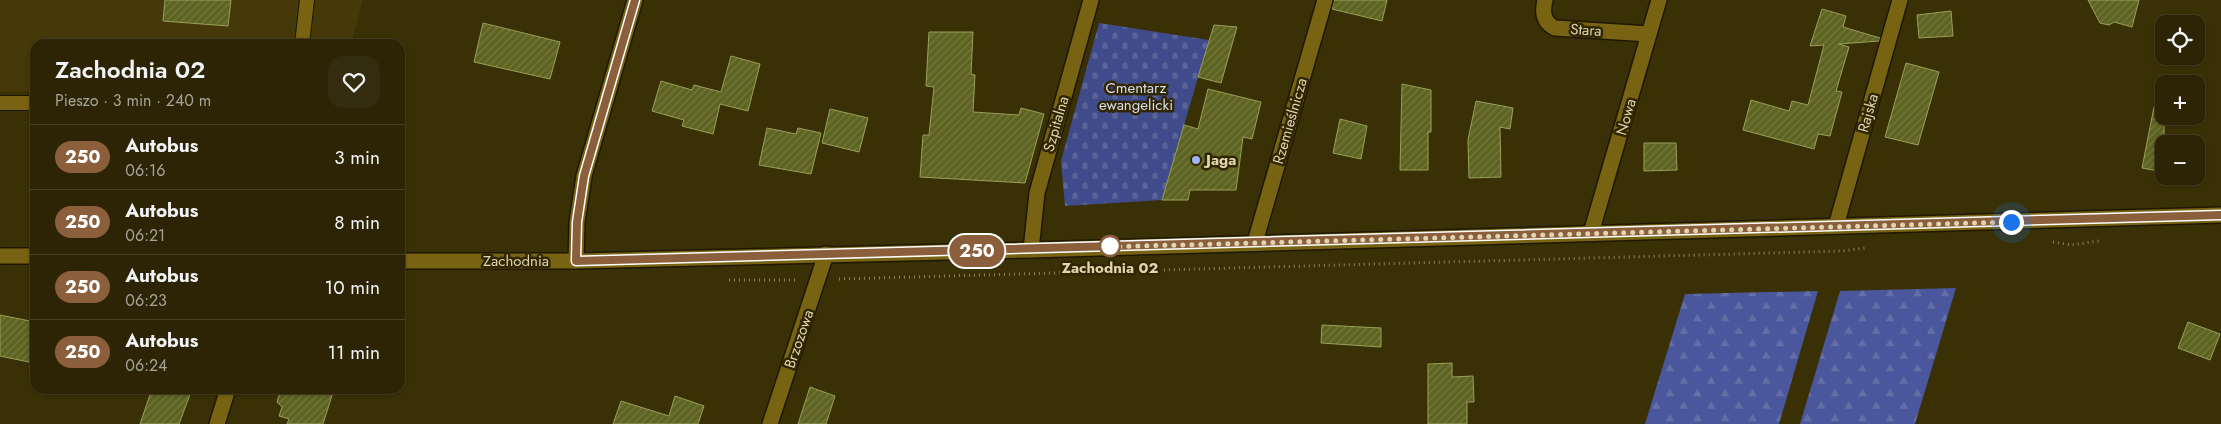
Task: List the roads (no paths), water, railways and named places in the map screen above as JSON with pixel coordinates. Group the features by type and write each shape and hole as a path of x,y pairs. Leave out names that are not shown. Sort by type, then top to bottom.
{"street":[{"path":"576,261 577,222 584,176 635,0"},
{"name":"Szpitalna","path":"1031,250 1036,193 1091,0"},
{"name":"Rzemieślnicza","path":"1255,242 1325,0"},
{"name":"Stara","path":"1544,0 1543,14 1549,25 1555,28 1649,34"},
{"name":"Nowa","path":"1591,233 1659,0"},
{"name":"Rajska","path":"1836,226 1900,0"},
{"name":"Zachodnia","path":"405,261 576,261 1031,250 2221,215"},
{"name":"Brzozowa","path":"770,424 826,254"},
{"path":"0,256 30,256"},
{"path":"217,424 226,394"}],"lane":[{"path":"303,39 307,0"},
{"path":"0,103 30,103"}],"place":[{"name":"Jaga","path":"1196,160"},
{"name":"Zachodnia 02","path":"1110,246"}],"park label":[{"name":"Cmentarz ewangelicki","path":"1136,96"}]}
